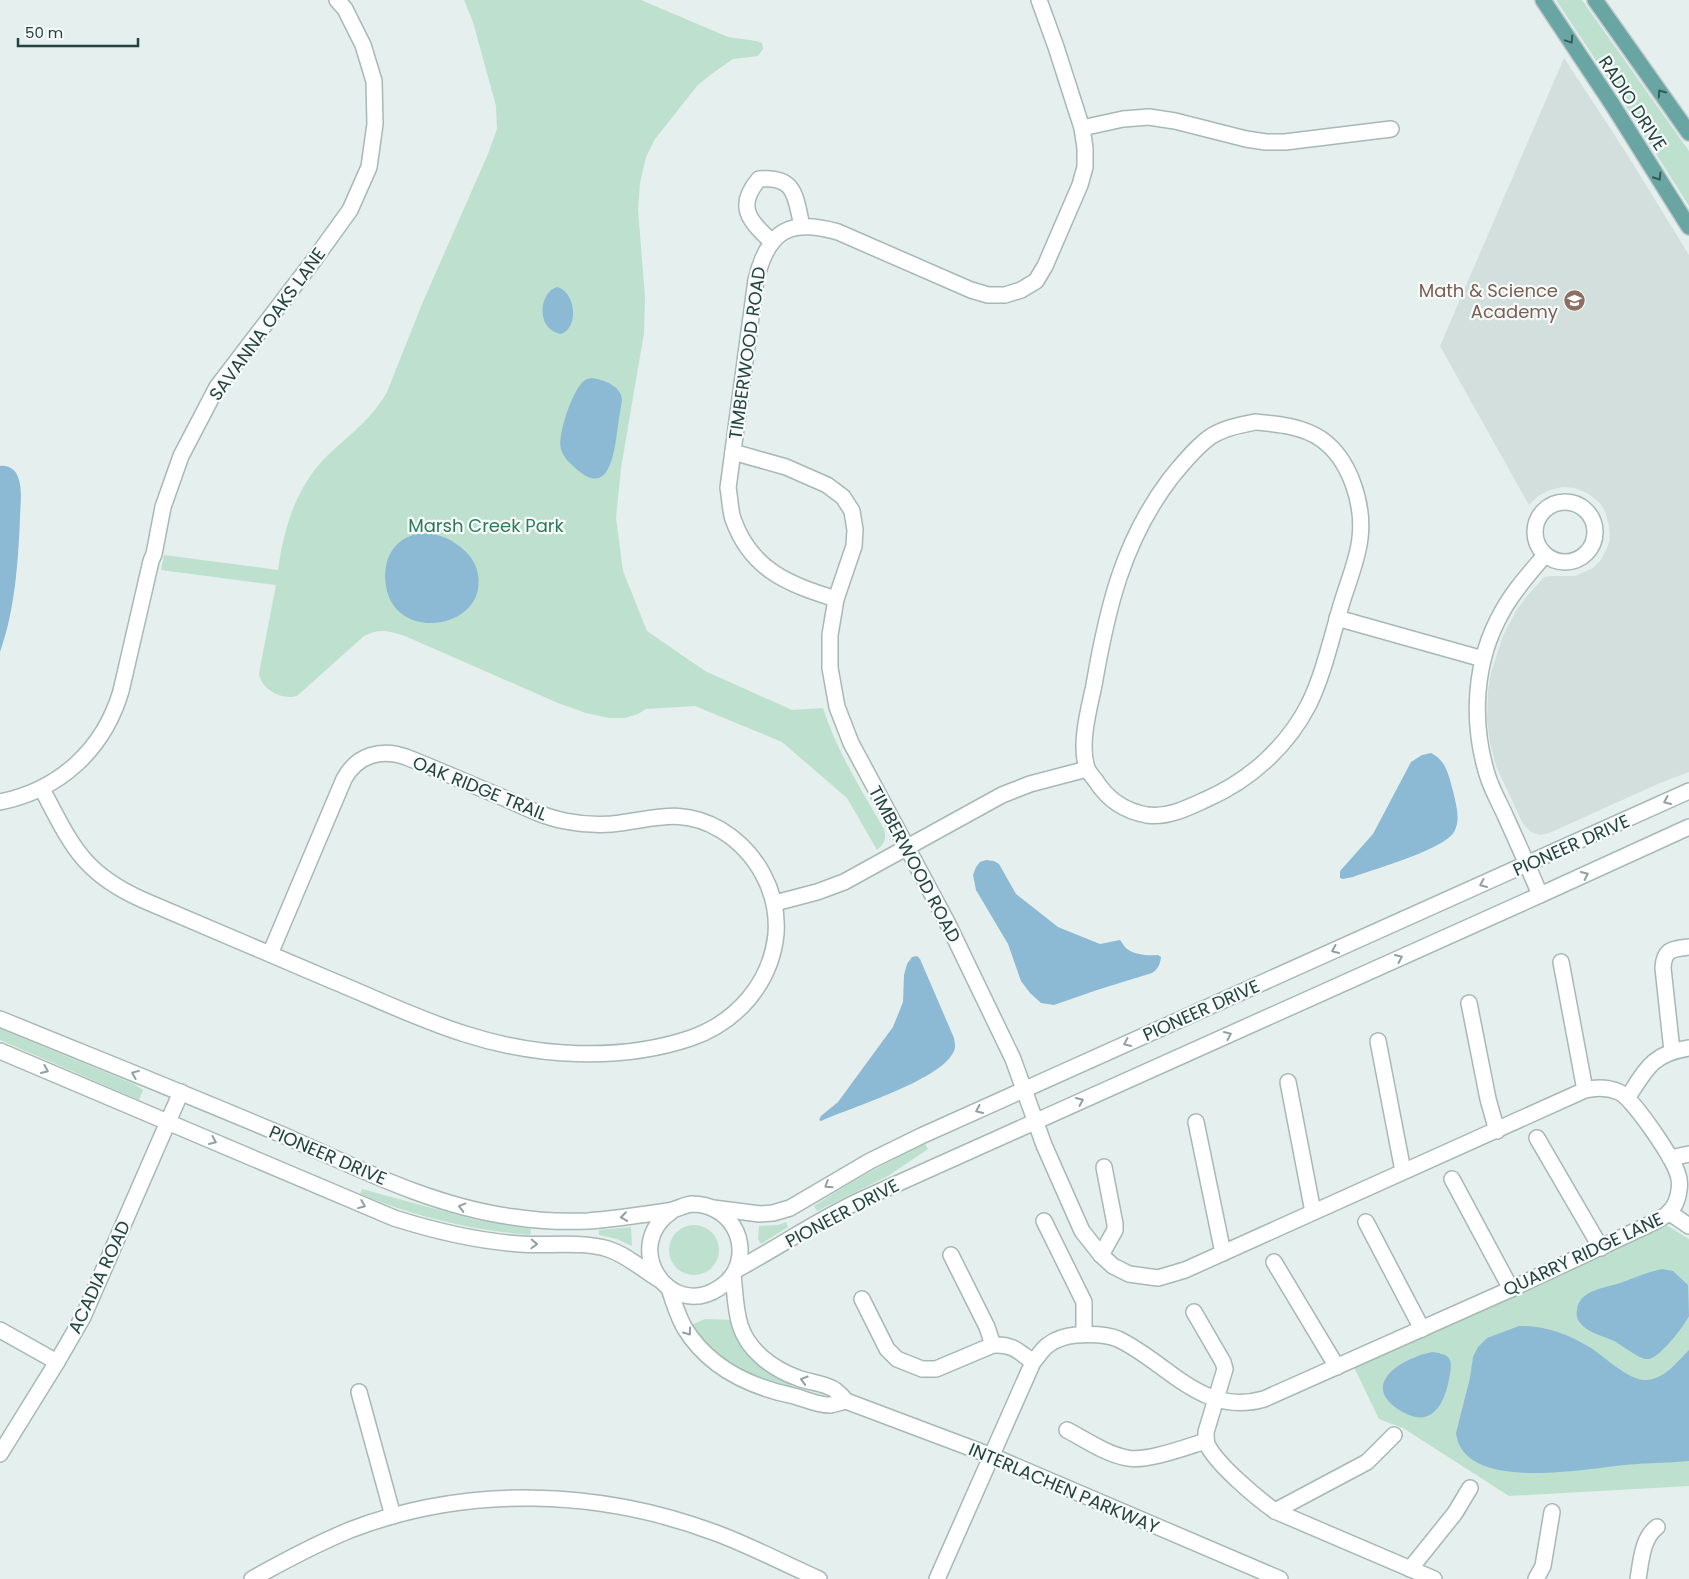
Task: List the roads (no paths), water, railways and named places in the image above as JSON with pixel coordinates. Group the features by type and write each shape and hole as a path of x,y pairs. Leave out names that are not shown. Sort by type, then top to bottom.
{"main road":[{"name":"RADIO DRIVE","path":"1543,0 1612,104 1689,227"},
{"name":"RADIO DRIVE","path":"1595,0 1689,132"}],"street":[{"name":"SAVANNA OAKS LANE","path":"0,802 18,798 57,780 82,760 104,732 115,708 154,554 163,507 185,447 217,387 350,210 369,167 375,124 374,80 363,45 344,9 337,0"},
{"name":"TIMBERWOOD ROAD","path":"836,599 802,589 781,579 760,563 743,541 732,518 728,488 756,280 761,258 772,242 785,230 802,226 818,226 838,232 971,290 988,295 1005,295 1021,290 1036,281 1045,266 1080,185 1085,167 1082,128 1039,0"},
{"path":"1082,128 1123,119 1150,117 1266,142 1285,142 1391,129"},
{"path":"772,242 748,215 746,201 750,190 759,179 774,178 786,182 795,194 802,226"},
{"path":"1255,422 1279,424 1300,430 1321,440 1336,454 1348,472 1358,493 1362,517 1360,540 1318,683 1309,704 1296,726 1264,763 1228,790 1179,812 1158,817 1138,814 1118,806 1103,793 1087,769 1084,748 1085,732 1102,638 1118,576 1131,546 1163,488 1196,449 1212,436 1233,427 1255,422"},
{"name":"TIMBERWOOD ROAD","path":"733,452 786,467 827,485 843,497 852,511 855,530 854,546 836,599 830,635 830,668 837,707 851,743 908,846 977,984 1012,1059 1035,1121"},
{"path":"1570,502 1578,504 1586,510 1592,519 1595,529 1594,537 1587,552 1577,559 1562,562 1545,555 1535,538 1535,527 1538,517 1544,509 1553,504 1570,502"},
{"path":"1540,895 1528,864 1487,775 1481,750 1477,702 1478,681 1483,659 1501,613 1512,596 1545,555"},
{"path":"1337,618 1483,659"},
{"name":"OAK RIDGE TRAIL","path":"42,788 72,844 88,865 115,887 143,900 270,954 438,1025 478,1038 550,1052 595,1053 628,1051 698,1036 720,1025 741,1008 757,988 770,963 775,939 775,903 763,874 752,857 726,834 703,822 681,817 665,816 606,824 564,821 533,811 406,757 378,753 360,760 350,768 344,779 270,954"},
{"path":"775,903 833,887 1002,795 1030,784 1087,769"},
{"name":"PIONEER DRIVE","path":"713,1208 766,1214 793,1207 882,1154 1689,791"},
{"name":"PIONEER DRIVE","path":"734,1272 849,1205 1689,827"},
{"path":"1672,1051 1663,968 1664,958 1668,951 1689,947"},
{"path":"1561,962 1585,1090"},
{"path":"1469,1003 1488,1100 1497,1131"},
{"name":"PIONEER DRIVE","path":"0,1019 181,1092 416,1192 470,1209 512,1217 567,1221 611,1219 672,1211"},
{"path":"1378,1041 1403,1171"},
{"path":"1035,1121 1082,1231 1113,1266 1129,1274 1158,1278 1185,1270 1585,1090 1598,1087 1608,1088 1628,1097 1649,1065 1672,1051 1689,1048"},
{"name":"PIONEER DRIVE","path":"0,1051 350,1200 404,1221 439,1231 486,1240 520,1244 604,1248 620,1255 665,1284"},
{"path":"1288,1082 1313,1212"},
{"name":"ACADIA ROAD","path":"0,1454 57,1362 82,1317 181,1092"},
{"name":"QUARRY RIDGE LANE","path":"937,1579 1033,1362 1047,1345 1063,1337 1084,1334 1101,1335 1117,1339 1196,1390 1217,1400 1250,1403 1264,1399 1601,1248 1670,1213 1677,1201 1678,1176 1670,1158 1628,1097"},
{"path":"1196,1122 1223,1253"},
{"path":"1537,1138 1601,1248"},
{"path":"1670,1158 1689,1154"},
{"path":"1102,1255 1115,1230 1104,1167"},
{"path":"1452,1179 1510,1289"},
{"path":"699,1204 713,1208 728,1219 738,1234 740,1252 734,1272 723,1286 706,1294 686,1295 665,1284 654,1271 650,1259 650,1240 658,1223 672,1211 699,1204"},
{"path":"1670,1213 1689,1226"},
{"path":"1044,1221 1084,1302 1084,1334"},
{"path":"1366,1222 1422,1329"},
{"path":"951,1254 987,1326 993,1345"},
{"path":"1274,1262 1337,1367"},
{"name":"INTERLACHEN PARKWAY","path":"734,1272 741,1327 754,1349 766,1361 780,1370 800,1379 834,1389 846,1401 992,1456 1280,1579"},
{"name":"INTERLACHEN PARKWAY","path":"665,1284 688,1332 712,1358 731,1373 759,1387 776,1392 830,1405 846,1401"},
{"path":"862,1299 887,1349 896,1359 922,1369 936,1368 993,1345 1006,1345 1033,1362"},
{"path":"1194,1312 1223,1362 1224,1370 1217,1400 1206,1432 1206,1441 1211,1451 1222,1464 1256,1497 1275,1511 1434,1579"},
{"path":"0,1330 57,1362"},
{"path":"359,1392 392,1516"},
{"path":"1067,1430 1114,1454 1128,1458 1146,1458 1206,1441"},
{"path":"1275,1511 1367,1462 1394,1436"},
{"path":"1410,1569 1455,1512 1470,1488"},
{"path":"252,1579 300,1553 350,1530 392,1516 444,1504 500,1498 558,1498 612,1504 666,1517 716,1533 819,1579"},
{"path":"1536,1579 1543,1566 1552,1512"},
{"path":"1638,1579 1645,1545 1652,1531 1657,1527"}],"water":[{"path":"557,287 568,295 573,309 571,324 561,334 552,331 547,325 543,318 542,310 547,295"},
{"path":"591,378 601,380 615,387 621,394 622,399 613,455 610,465 599,478 591,478 574,467 564,456 560,443 566,415 577,389 582,383"},
{"path":"0,466 11,468 17,474 20,482 21,498 15,586 9,620 0,652"},
{"path":"422,533 440,536 456,544 466,552 475,565 478,575 477,593 469,608 455,618 439,622 421,622 405,616 393,604 386,586 386,567 392,551 404,539"},
{"path":"1431,753 1443,764 1450,780 1457,812 1454,832 1437,846 1423,852 1353,877 1340,878 1340,871 1373,834 1411,762 1422,755"},
{"path":"986,860 999,864 1016,894 1058,927 1100,944 1120,940 1132,952 1158,955 1161,957 1156,970 1152,973 1054,1005 1041,1003 1021,981 1008,944 976,890 973,875 980,862"},
{"path":"917,956 920,959 954,1038 955,1048 953,1053 944,1063 913,1083 821,1121 819,1120 821,1116 838,1102 893,1027 903,1002 904,975 907,964 912,957"},
{"path":"1662,1269 1673,1271 1688,1285 1689,1316 1671,1341 1653,1358 1645,1359 1640,1357 1614,1341 1588,1330 1579,1321 1577,1310 1579,1303 1588,1293"},
{"path":"1519,1326 1538,1327 1556,1331 1591,1348 1632,1377 1646,1380 1659,1377 1665,1373 1689,1350 1689,1461 1528,1473 1502,1471 1480,1464 1464,1452 1456,1433 1470,1378 1473,1357 1478,1347 1487,1338"},
{"path":"1433,1352 1445,1355 1450,1360 1451,1370 1444,1398 1440,1406 1428,1416 1411,1416 1401,1411 1389,1401 1383,1391 1384,1382 1390,1373 1399,1366 1421,1355"}],"place":[{"name":"Math & Science Academy","path":"1574,300"}],"park label":[{"name":"Marsh Creek Park","path":"486,525"}]}
